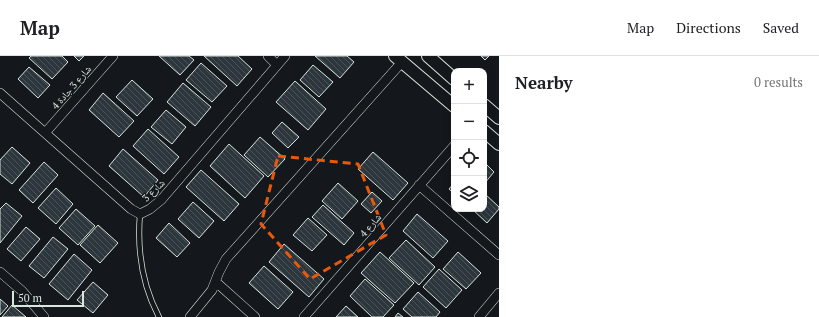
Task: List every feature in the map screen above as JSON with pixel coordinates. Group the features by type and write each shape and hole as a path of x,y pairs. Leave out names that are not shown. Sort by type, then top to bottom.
{"street":[{"name":"شارع 3 جادة 4","path":"45,133 113,56"},
{"path":"268,56 277,65"},
{"name":"شارع 3","path":"0,93 131,208 140,214 150,209 161,200 285,56"},
{"path":"418,75 419,63 429,57 451,76"},
{"path":"190,317 212,290 226,259 398,59 452,104"},
{"path":"487,108 499,118"},
{"path":"487,135 499,144"},
{"name":"شارع 4","path":"304,317 451,150"},
{"path":"419,186 499,256"},
{"path":"0,272 22,291 44,317"},
{"path":"216,282 255,317"},
{"path":"479,317 499,294"}],"lane":[{"path":"140,214 139,247 141,263 149,295 159,317"}],"highlighted area":[{"path":"278,156 358,164 386,235 310,279 261,224"}],"building":[{"path":"31,56 62,56 68,62 52,79 29,58"},
{"path":"74,56 84,56 79,61"},
{"path":"159,56 189,56 194,60 180,75"},
{"path":"204,56 238,56 252,69 237,86"},
{"path":"315,56 347,56 354,62 340,78"},
{"path":"481,56 489,56 485,60"},
{"path":"201,63 227,86 212,102 186,80"},
{"path":"313,65 333,82 319,97 300,80"},
{"path":"29,67 50,85 38,98 18,79"},
{"path":"132,80 153,99 137,116 116,97"},
{"path":"295,81 326,109 308,130 276,102"},
{"path":"183,83 211,107 195,126 167,102"},
{"path":"103,93 134,121 119,137 89,110"},
{"path":"166,110 186,127 172,144 151,127"},
{"path":"282,122 299,137 288,148 272,133"},
{"path":"148,129 179,157 164,174 133,146"},
{"path":"260,137 285,159 268,177 244,155"},
{"path":"229,144 264,176 245,198 210,166"},
{"path":"12,147 30,163 12,184 0,174 0,160"},
{"path":"123,149 158,180 144,197 109,166"},
{"path":"373,152 408,183 393,200 358,169"},
{"path":"44,162 58,175 33,203 19,190"},
{"path":"487,165 494,172 487,180"},
{"path":"201,170 239,204 224,221 186,187"},
{"path":"338,183 358,201 342,219 322,201"},
{"path":"56,188 73,204 56,224 38,208"},
{"path":"372,192 382,201 371,213 361,204"},
{"path":"487,196 499,207 499,209 487,223 475,212 487,212"},
{"path":"193,202 214,221 199,238 178,219"},
{"path":"6,203 22,216 0,243 0,209"},
{"path":"323,205 354,233 344,245 312,217"},
{"path":"76,209 95,226 78,245 59,228"},
{"path":"417,214 448,241 433,258 403,231"},
{"path":"308,218 327,235 312,251 293,235"},
{"path":"169,223 190,243 177,257 156,238"},
{"path":"98,225 118,243 100,263 80,245"},
{"path":"26,227 40,239 21,261 7,249"},
{"path":"53,237 68,249 44,278 29,266"},
{"path":"406,240 435,267 419,285 389,258"},
{"path":"284,244 324,279 309,297 269,262"},
{"path":"380,252 414,283 395,303 361,273"},
{"path":"458,252 481,273 466,289 443,269"},
{"path":"74,254 92,270 68,300 49,284"},
{"path":"264,266 293,292 278,309 249,283"},
{"path":"439,269 462,290 446,308 423,287"},
{"path":"365,279 394,305 383,317 372,317 350,296"},
{"path":"93,282 108,295 93,313 77,300"},
{"path":"418,292 440,312 436,317 412,317 403,309"},
{"path":"0,299 8,306 0,315"},
{"path":"12,305 26,317 2,317"},
{"path":"346,306 358,317 336,317"},
{"path":"398,313 403,317 395,317"}]}
